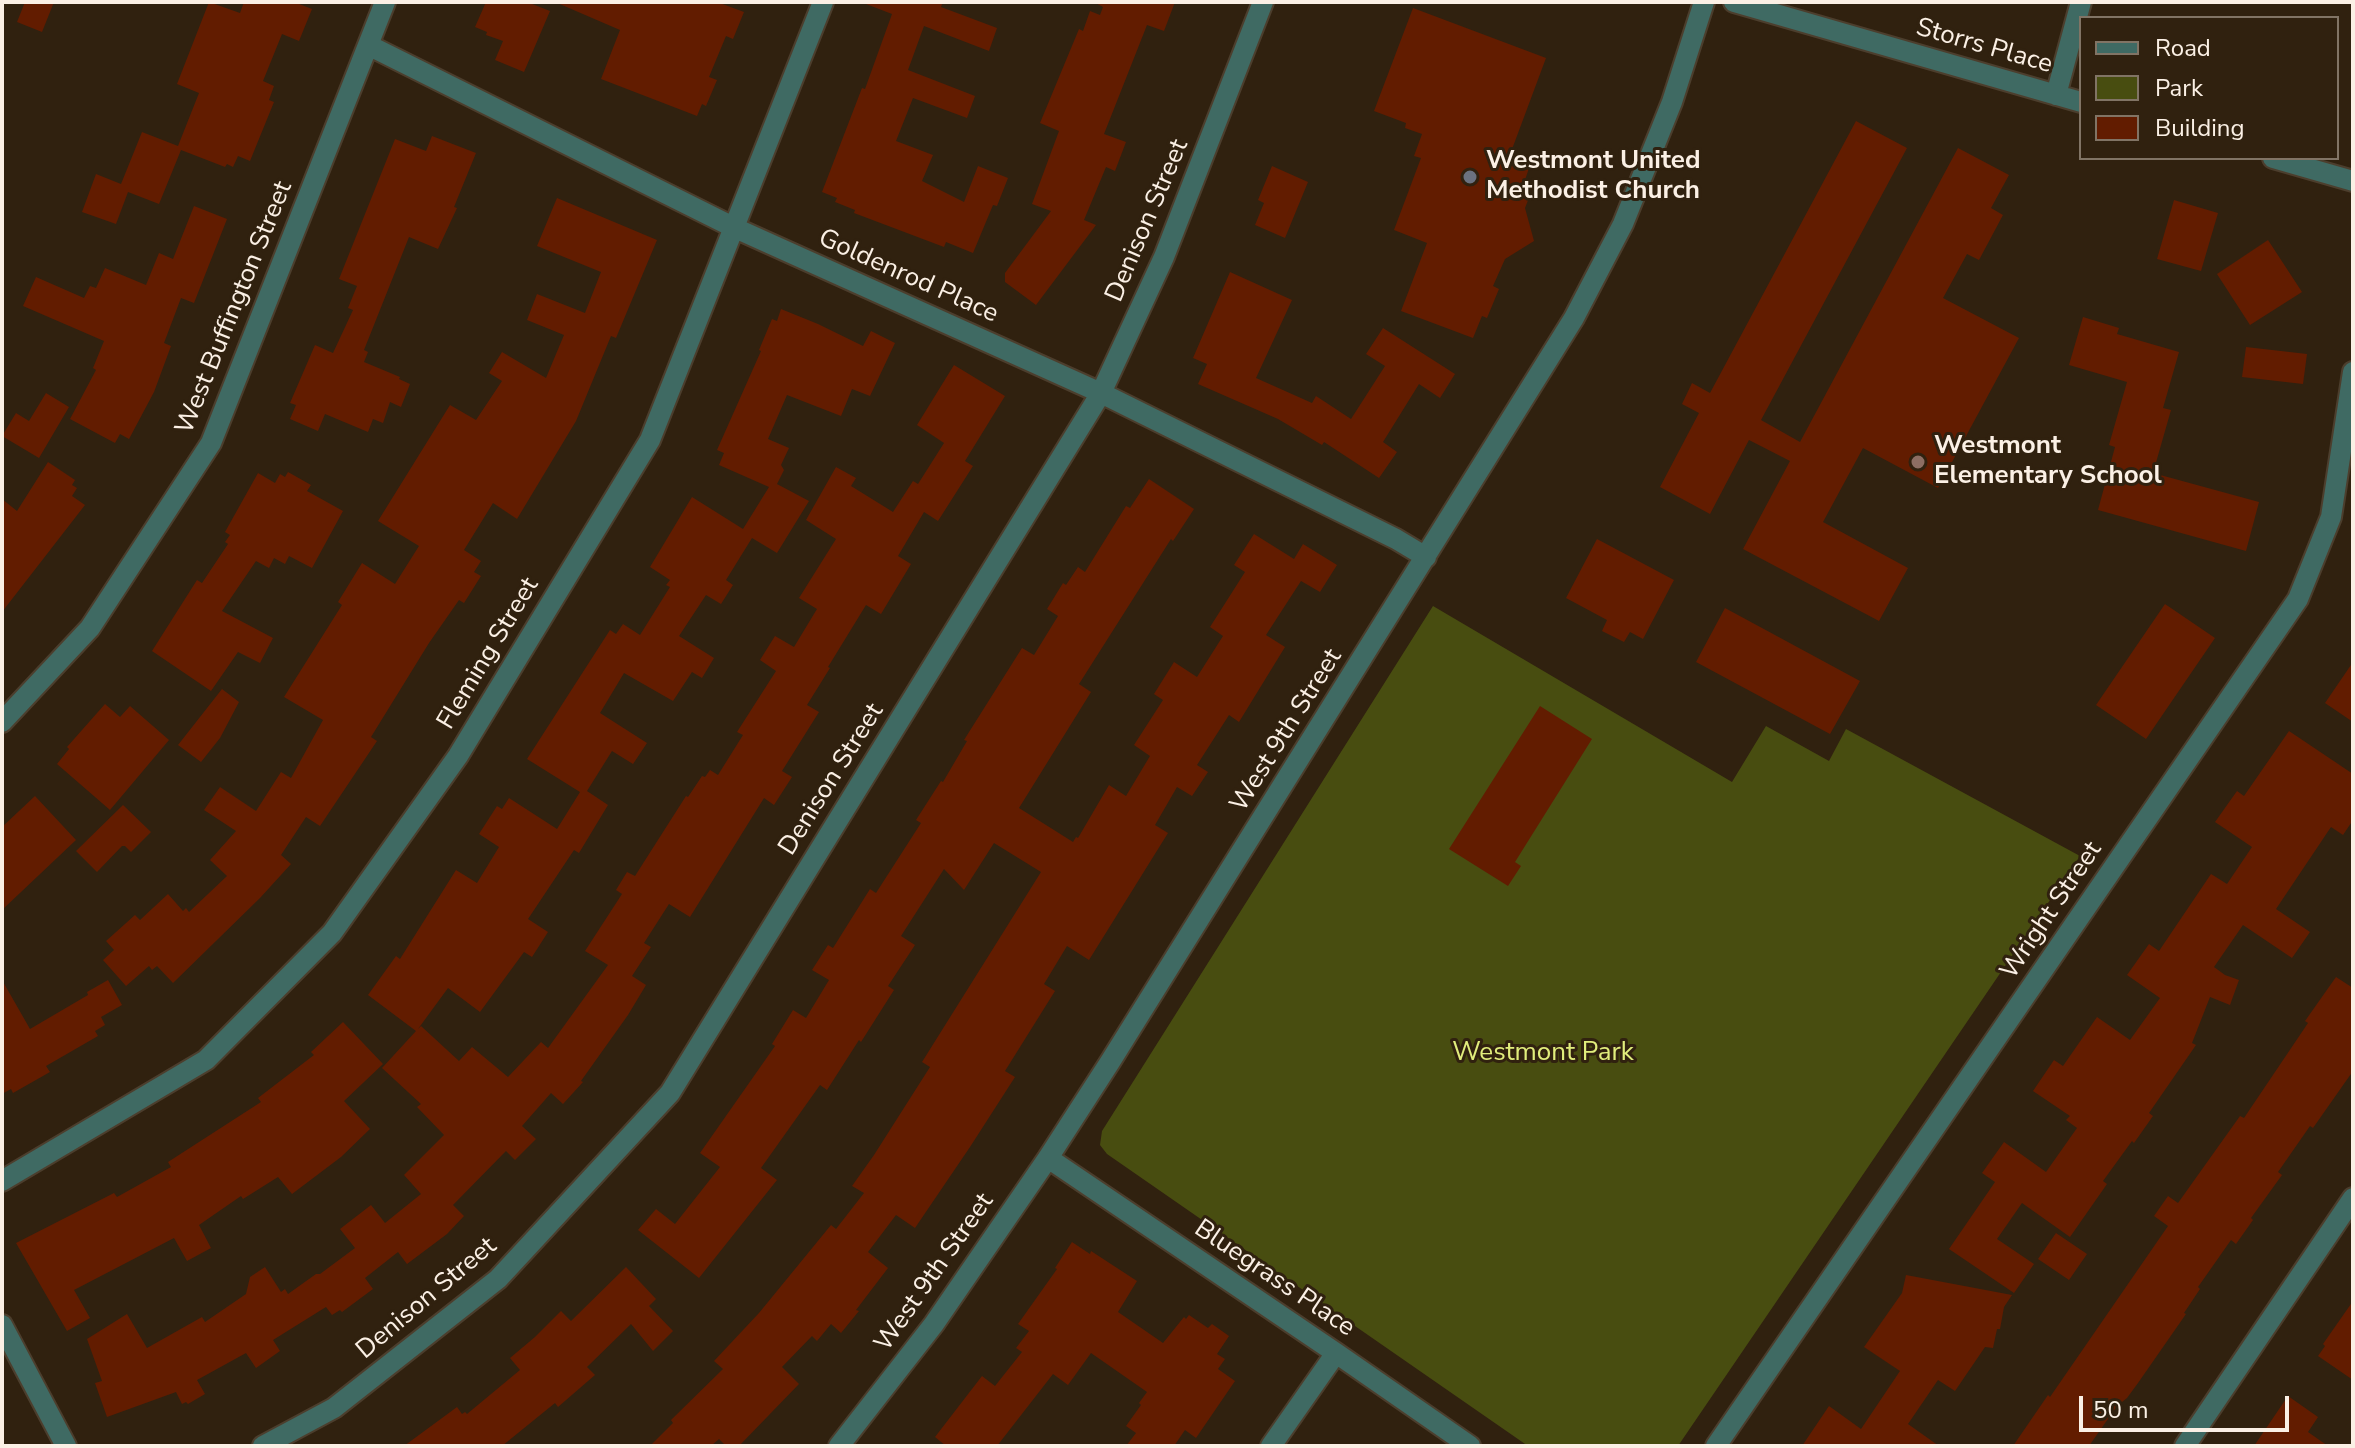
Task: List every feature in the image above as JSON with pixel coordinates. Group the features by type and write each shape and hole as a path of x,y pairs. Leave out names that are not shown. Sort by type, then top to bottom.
{"street":[{"name":"West Buffington Street","path":"2,722 90,628 211,443 385,2"},
{"name":"Fleming Street","path":"2,1181 206,1060 332,933 458,756 650,440 823,2"},
{"name":"Denison Street","path":"263,1446 334,1408 498,1279 670,1093 1101,393 1164,257 1263,2"},
{"name":"West 9th Street","path":"839,1446 934,1324 1048,1158 1574,318 1623,224 1672,102 1704,2"},
{"name":"Storrs Place","path":"1734,2 2079,101"},
{"path":"2056,95 2081,2"},
{"name":"Goldenrod Place","path":"368,45 735,228 1101,393 1396,539 1426,557"},
{"path":"2280,160 2353,181"},
{"name":"Wright Street","path":"1716,1446 2298,599 2331,517 2353,372"},
{"name":"Bluegrass Place","path":"1048,1158 1470,1446"},
{"path":"2185,1446 2352,1203"},
{"path":"2,1325 66,1446"},
{"path":"1271,1446 1336,1353"}],"green space":[{"name":"Westmont Park","path":"1433,606 1732,782 1766,726 1829,761 1846,729 2080,856 1678,1446 1528,1446 1107,1154 1100,1145 1102,1131"}],"building":[{"path":"25,2 54,2 42,32 17,22"},
{"path":"209,2 240,13 244,2 294,2 312,9 299,41 282,34 263,81 274,86 269,100 274,102 250,161 238,156 233,167 227,164 225,167 181,150 159,204 128,192 116,224 82,212 96,174 121,184 142,132 178,146 199,93 177,84"},
{"path":"486,2 527,2 550,11 524,72 495,60 503,41 475,27"},
{"path":"555,2 717,2 744,12 733,39 726,36 709,77 717,80 706,106 702,104 697,116 601,79 620,30"},
{"path":"866,2 943,2 941,7 997,28 989,51 924,26 908,70 975,96 967,118 913,98 896,141 933,155 922,181 964,202 978,166 1008,178 973,253 946,242 944,247 854,213 855,210 835,202 837,198 822,192 892,14"},
{"path":"1094,2 1175,2 1164,31 1147,25 1104,134 1126,142 1115,171 1106,167 1084,220 1096,225 1036,305 1005,282 1005,273 1051,211 1032,204 1059,131 1040,123 1079,29 1083,31 1090,11 1100,15 1103,7"},
{"name":"Westmont United Methodist Church","path":"1413,8 1546,58 1508,160 1529,168 1523,186 1532,190 1525,208 1534,241 1505,259 1493,286 1499,289 1487,318 1482,316 1473,338 1401,311 1427,243 1394,230 1421,158 1414,156 1422,134 1405,128 1406,123 1374,111"},
{"path":"1856,121 1907,148 1761,420 1800,442 1958,148 2009,175 1991,208 2003,215 1979,260 1967,254 1943,298 2019,338 1938,488 1863,448 1823,522 1908,568 1879,621 1743,549 1790,461 1749,440 1710,514 1660,487 1699,413 1682,404 1692,383 1710,393"},
{"path":"432,136 476,153 454,207 457,208 438,249 409,237 364,350 368,352 364,362 410,384 401,407 390,402 383,423 373,419 368,432 325,414 318,431 290,419 296,405 290,403 315,345 333,353 353,310 348,308 357,286 339,279 395,139 426,151"},
{"path":"1272,166 1308,182 1285,238 1255,225 1264,203 1258,200"},
{"path":"557,198 657,240 616,338 611,336 576,421 517,519 493,503 464,550 481,561 474,572 481,576 464,603 459,600 429,643 371,737 377,741 320,826 306,817 281,855 291,864 173,983 157,966 152,970 149,966 126,986 103,960 114,950 106,941 135,915 140,920 168,894 183,911 186,908 189,912 227,876 210,860 236,831 204,810 220,787 256,811 281,772 291,778 323,720 284,697 342,605 338,602 362,563 395,584 419,546 378,521 450,405 476,420 502,381 489,373 502,352 546,378 564,335 527,320 537,294 585,313 601,272 537,246"},
{"path":"2174,200 2218,213 2201,271 2157,259"},
{"path":"194,206 227,219 194,303 181,298 164,343 171,346 154,392 129,439 120,434 115,443 70,419 96,370 93,368 104,341 23,306 36,277 84,298 90,286 96,288 105,268 146,285 159,253 173,259"},
{"path":"2268,240 2302,292 2250,325 2217,274"},
{"path":"1230,272 1292,300 1256,378 1312,403 1316,396 1351,419 1385,366 1366,354 1383,328 1455,374 1440,398 1419,384 1383,442 1397,452 1379,478 1324,442 1322,445 1278,419 1198,384 1207,364 1193,358"},
{"path":"781,309 863,346 871,331 895,343 870,396 852,389 841,416 787,395 768,439 789,448 777,484 809,501 777,553 752,538 726,580 733,585 721,604 706,595 679,636 714,658 702,678 692,672 673,701 624,673 600,713 647,743 633,764 612,751 587,791 608,805 579,853 574,850 528,919 548,932 532,957 524,952 480,1012 448,988 418,1029 421,1026 459,1061 472,1047 508,1077 541,1042 548,1048 608,965 585,951 622,894 616,890 627,872 635,876 702,776 705,777 710,770 718,775 743,735 737,732 776,671 760,660 775,636 794,647 817,609 799,598 836,539 806,520 836,467 856,478 851,486 893,512 913,481 918,484 944,443 917,425 954,365 1005,396 965,461 973,466 938,521 924,512 898,556 911,564 881,614 866,605 828,667 807,705 819,712 782,771 792,777 774,805 764,798 690,917 669,904 644,943 651,947 632,976 646,985 583,1082 563,1104 551,1093 522,1126 536,1139 515,1160 506,1151 453,1205 464,1216 447,1234 407,1264 398,1252 365,1278 373,1289 342,1312 340,1310 332,1315 326,1307 273,1340 280,1351 256,1368 246,1353 197,1380 205,1394 188,1404 182,1404 176,1392 107,1417 95,1383 102,1381 87,1339 127,1314 147,1348 202,1317 205,1322 246,1294 250,1277 265,1267 281,1292 285,1289 288,1294 355,1248 340,1229 371,1205 385,1223 421,1194 404,1175 444,1135 417,1107 421,1104 382,1068 416,1031 368,995 396,956 400,959 456,870 477,883 499,847 479,834 497,806 502,809 509,798 557,829 580,792 527,759 610,630 616,634 623,624 640,635 670,587 666,585 670,580 650,567 692,497 743,529 769,487 719,465 724,453 717,450 772,319 777,321"},
{"path":"2083,317 2119,328 2117,334 2179,352 2163,408 2171,410 2153,473 2259,502 2246,551 2098,510 2115,447 2109,445 2127,382 2069,365"},
{"path":"2246,347 2307,354 2303,384 2242,377"},
{"path":"46,393 69,407 39,458 2,436 16,413 29,421"},
{"path":"48,462 75,480 72,485 77,488 72,496 85,505 2,612 2,499 17,511"},
{"path":"288,472 311,485 307,491 343,511 312,568 289,556 285,564 274,558 269,568 256,561 222,611 273,638 260,663 238,652 211,691 152,651 197,580 202,583 228,544 225,542 230,535 225,532 258,473 275,483 280,474 285,477"},
{"path":"1149,479 1194,509 1173,541 1171,539 1079,684 1091,692 1019,808 1073,842 1109,785 1126,796 1150,756 1134,745 1163,700 1154,694 1174,662 1197,677 1223,636 1210,627 1245,572 1234,565 1254,534 1294,559 1303,544 1337,565 1320,592 1301,581 1266,635 1285,647 1239,722 1229,715 1197,765 1208,772 1192,796 1177,787 1155,825 1168,833 1089,960 1067,946 1044,984 1055,991 1005,1071 1015,1077 915,1228 896,1215 868,1252 888,1268 856,1310 859,1311 841,1333 831,1324 817,1341 812,1336 782,1367 799,1384 739,1446 726,1446 719,1439 711,1446 650,1446 673,1423 671,1420 723,1369 714,1361 759,1313 831,1225 836,1229 864,1193 852,1186 930,1067 922,1062 1041,872 994,843 964,890 944,869 901,936 915,945 888,986 894,990 827,1090 820,1085 761,1168 777,1180 699,1278 638,1230 656,1209 675,1224 720,1167 700,1153 775,1046 772,1044 793,1010 806,1018 829,980 812,970 828,945 833,948 870,889 876,893 921,823 916,820 943,782 967,741 964,740 1022,648 1034,655 1058,616 1047,609 1063,583 1066,585 1078,567 1085,572 1126,506 1130,508"},
{"path":"1597,539 1674,580 1643,639 1630,632 1624,642 1602,631 1607,620 1566,598"},
{"path":"2165,604 2215,638 2146,739 2096,705"},
{"path":"1725,608 1860,681 1830,734 1696,662"},
{"path":"2353,662 2353,722 2325,703"},
{"path":"222,689 239,702 220,738 201,762 178,745"},
{"path":"105,704 120,717 130,706 169,740 110,810 57,764 69,749 67,747"},
{"path":"1540,706 1592,739 1515,862 1521,866 1508,886 1449,849"},
{"path":"2289,731 2353,774 2353,820 2343,835 2331,827 2276,909 2310,932 2292,958 2243,925 2214,967 2239,980 2230,1005 2210,997 2192,1043 2196,1045 2149,1113 2153,1116 2103,1181 2107,1184 2070,1237 2022,1203 1997,1239 2034,1264 2014,1293 1949,1249 1995,1182 1982,1173 2004,1142 2046,1172 2077,1128 2066,1120 2070,1116 2033,1091 2054,1060 2063,1066 2097,1017 2130,1040 2160,998 2127,975 2149,944 2159,951 2211,874 2227,884 2252,847 2215,822 2237,791 2244,796"},
{"path":"35,796 76,840 2,910 2,827"},
{"path":"123,805 151,832 131,852 122,846 97,872 76,851"},
{"path":"2336,977 2353,988 2353,1071 2278,1172 2282,1175 2251,1218 2253,1220 2236,1244 2231,1240 2198,1287 2200,1289 2186,1314 2089,1446 2013,1446 2168,1226 2154,1216 2168,1196 2178,1203 2240,1116 2244,1118"},
{"path":"2,980 30,1029 108,980 122,1005 101,1017 105,1025 95,1031 98,1036 46,1066 50,1072 13,1093 11,1089 2,1094"},
{"path":"343,1022 383,1064 344,1101 370,1129 341,1157 292,1194 278,1177 243,1199 241,1196 199,1225 211,1248 187,1261 174,1238 74,1290 90,1318 67,1331 16,1243 114,1193 117,1197 171,1167 168,1162 261,1102 258,1098 314,1055 311,1052"},
{"path":"2056,1233 2087,1254 2069,1280 2038,1259"},
{"path":"1072,1242 1137,1281 1118,1312 1163,1343 1189,1315 1208,1328 1212,1324 1229,1336 1217,1354 1225,1359 1218,1369 1235,1381 1196,1438 1185,1430 1174,1446 1126,1446 1136,1433 1126,1426 1147,1392 1091,1353 1068,1385 1053,1374 997,1446 946,1446 935,1437 982,1376 995,1386 1022,1352 1016,1348 1029,1331 1018,1324"},
{"path":"626,1267 656,1299 649,1306 673,1331 653,1351 631,1324 587,1367 595,1375 558,1407 555,1403 502,1446 404,1446 457,1407 462,1414 467,1414 520,1370 510,1358 561,1311 571,1321"},
{"path":"1906,1275 2012,1295 2004,1307 1993,1348 1985,1347 1955,1391 1938,1380 1908,1424 1939,1446 1802,1446 1829,1406 1861,1429 1900,1371 1864,1347 1902,1293"},
{"path":"2353,1301 2353,1380 2318,1356"},
{"path":"2288,1396 2318,1417 2308,1432 2328,1446 2254,1446"}],"place":[{"name":"Westmont United Methodist Church","path":"1470,177"},
{"name":"Westmont Elementary School","path":"1918,462"}]}
